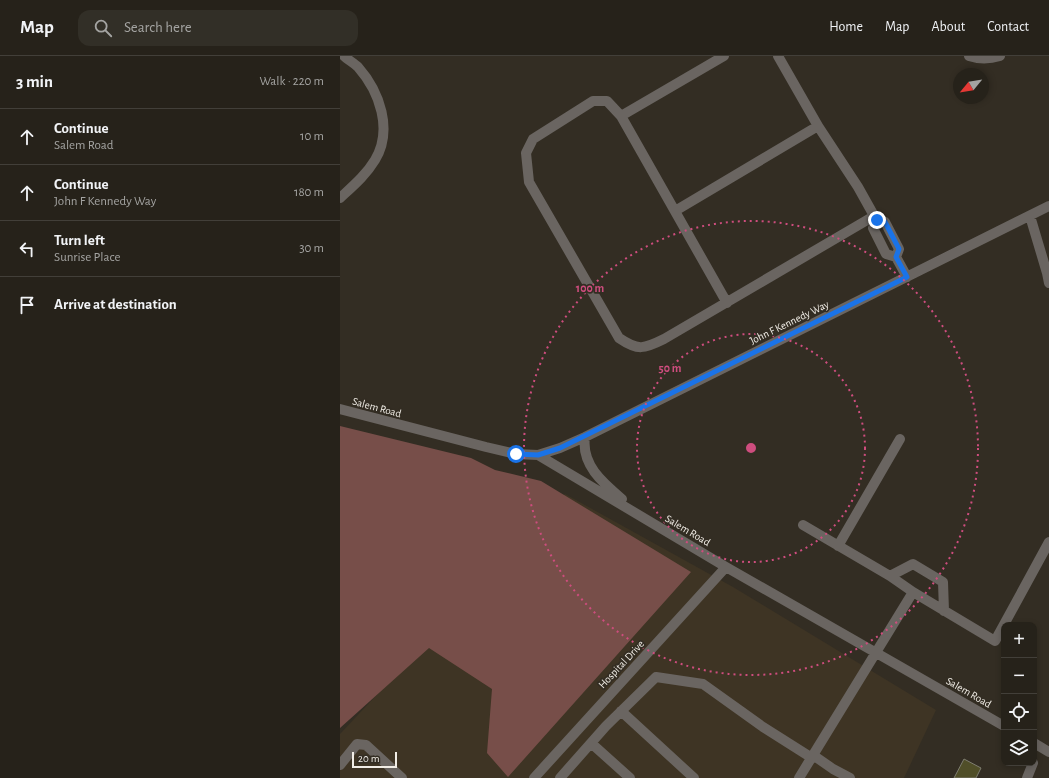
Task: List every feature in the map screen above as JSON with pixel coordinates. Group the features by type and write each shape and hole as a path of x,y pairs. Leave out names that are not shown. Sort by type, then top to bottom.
{"street":[{"path":"340,198 362,179 376,159 384,138 383,116 375,91 358,66 344,56"},
{"path":"621,116 724,56"},
{"path":"778,56 818,126 858,187 875,218 873,228 886,254 896,257 907,277"},
{"path":"969,56 976,58 1000,56"},
{"path":"727,303 621,116 606,101 592,101 533,139 526,152 529,182 619,338 631,346 647,348 664,339 727,303 875,218"},
{"path":"675,211 818,126"},
{"name":"John F Kennedy Way","path":"538,455 560,448 584,437 1049,206"},
{"path":"1030,216 1048,276"},
{"name":"Salem Road","path":"340,409 516,454 538,455 726,567 1001,724"},
{"path":"584,437 583,448 588,461 603,483 647,520"},
{"path":"838,546 900,439"},
{"path":"803,526 890,576 913,592 995,641 1049,542"},
{"path":"890,576 913,564 943,582 944,611"},
{"name":"Hospital Drive","path":"539,776 726,567"},
{"path":"799,778 913,592"},
{"path":"560,778 620,711 656,677 703,684 763,727 833,770 850,778"},
{"path":"620,711 694,778"},
{"path":"591,743 630,778"},
{"path":"340,765 357,744 366,746 402,778"},
{"path":"1027,778 1032,766"}],"shaded area":[{"path":"340,426 471,458 495,470 541,481 691,572 508,777 487,753 492,689 429,648 340,728"},
{"path":"565,494 733,587 936,710 904,778 340,778 340,734"}],"building":[{"path":"964,759 981,768 976,778 954,778"}],"route":[{"path":"516,454 538,455 560,448 907,277 896,257 899,249 885,222 877,220"}]}
